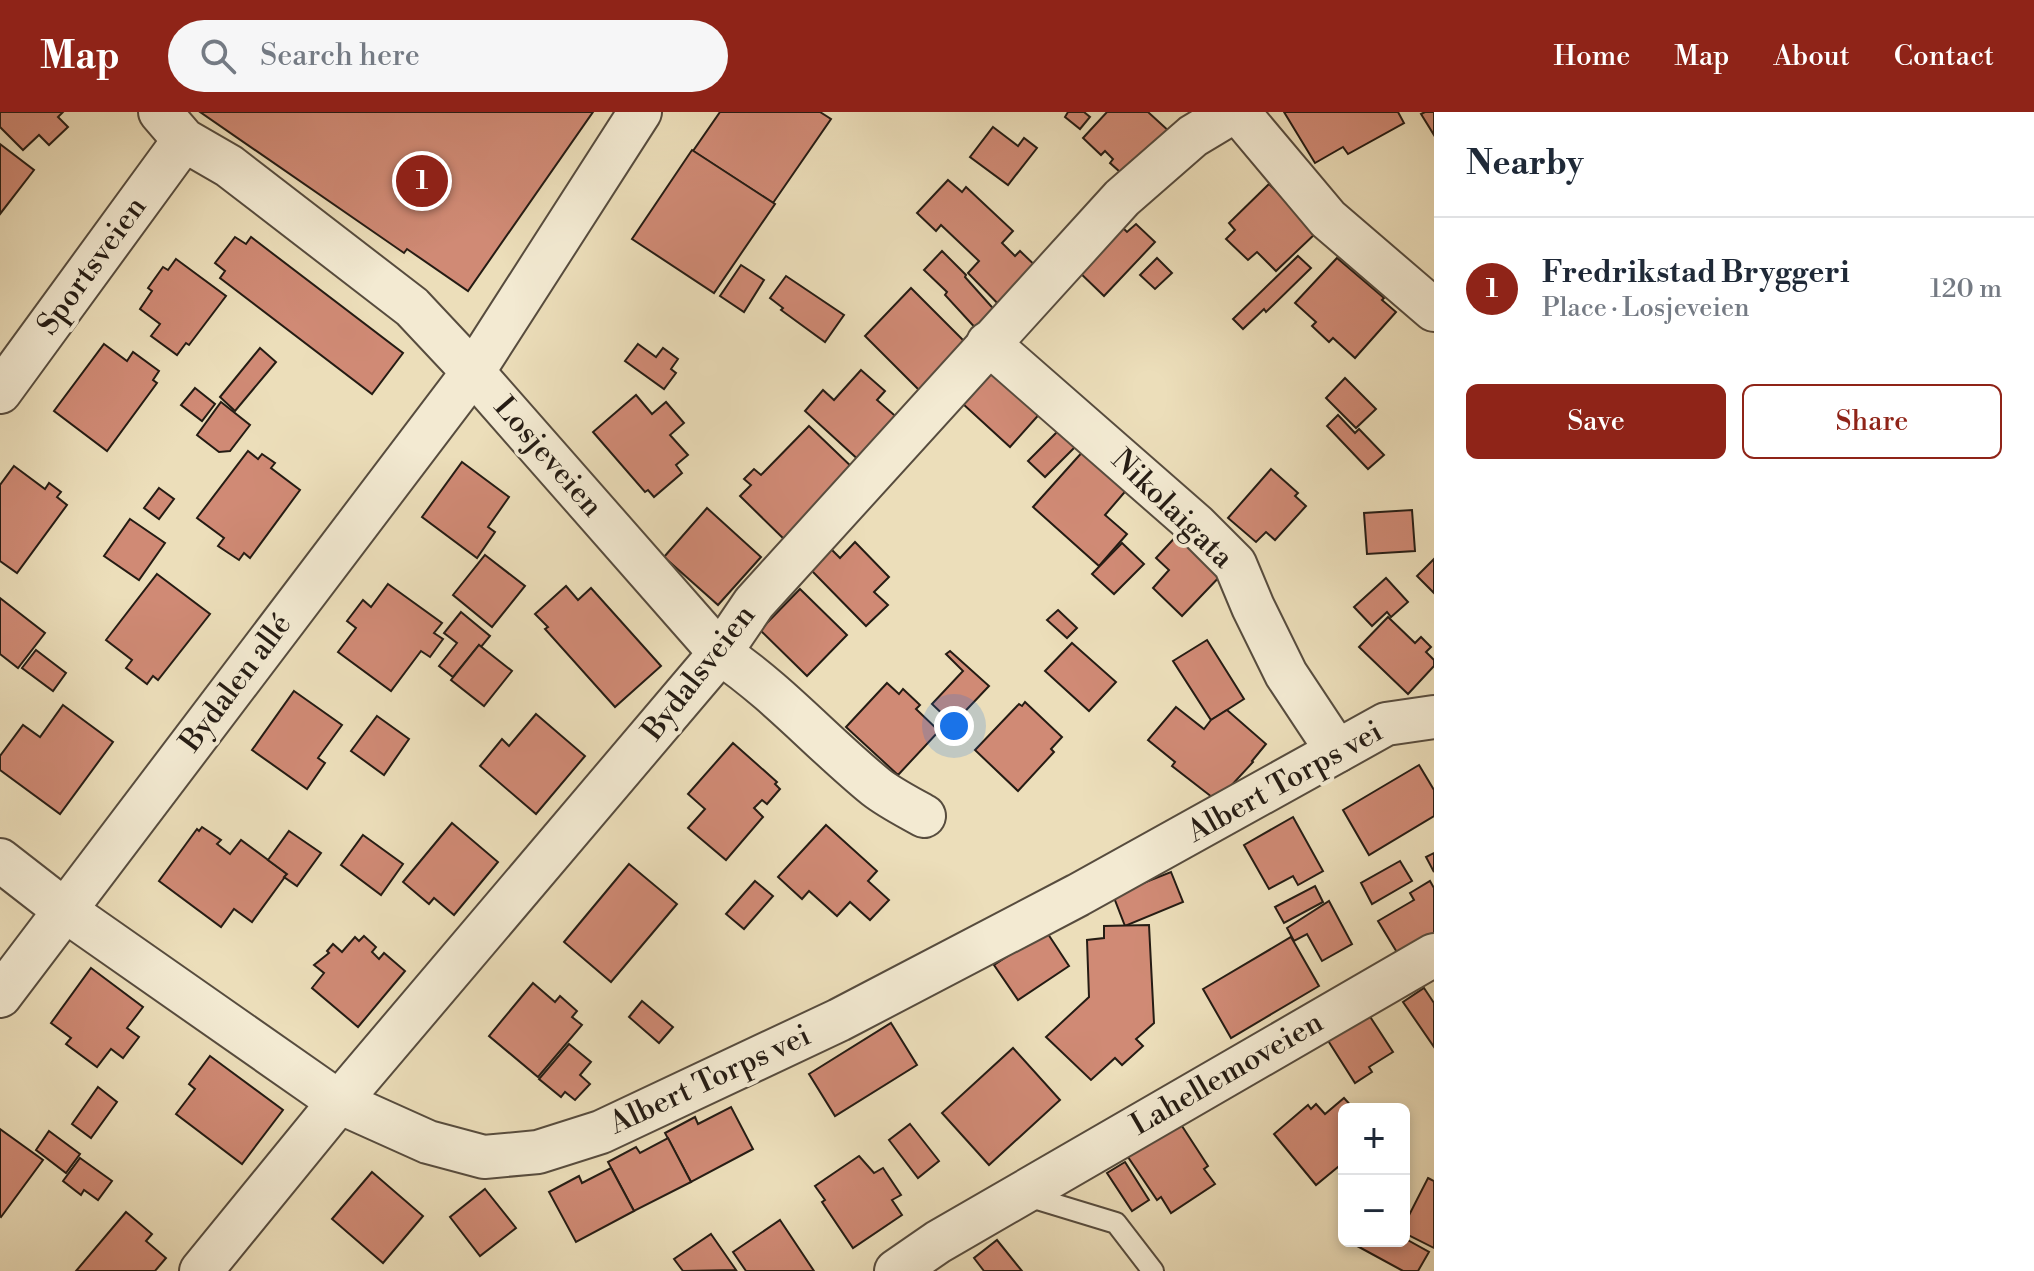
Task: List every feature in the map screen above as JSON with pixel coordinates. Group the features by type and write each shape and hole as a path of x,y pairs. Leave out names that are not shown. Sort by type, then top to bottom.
{"street":[{"name":"Bydalen allé","path":"0,996 473,372 640,112"},
{"path":"1236,112 1328,219 1434,310"},
{"name":"Bydalsveien","path":"201,1271 339,1102 720,653 754,603 1122,198 1193,136 1236,112"},
{"name":"Losjeveien","path":"172,126 412,307 720,653 779,697 878,789 924,816"},
{"name":"Sportsveien","path":"0,392 172,126"},
{"name":"Nikolaigata","path":"988,343 1196,525 1235,564 1286,674 1337,751"},
{"name":"Albert Torps vei","path":"0,860 63,909 339,1102 428,1142 484,1157 538,1152 601,1132 853,1012 1078,895 1386,724 1434,717"},
{"name":"Lahellemoveien","path":"896,1271 938,1242 1434,955"}],"lane":[{"path":"1020,1194 1116,1223 1153,1271"}],"building":[{"path":"0,112 63,112 58,117 68,127 49,145 39,135 23,150 0,127"},
{"path":"200,112 593,112 468,291 407,249 404,253"},
{"path":"720,112 820,112 831,119 773,203 693,151"},
{"path":"1068,112 1084,112 1090,117 1080,129 1065,117"},
{"path":"1107,112 1148,112 1171,133 1129,180 1110,163 1113,159 1105,151 1101,155 1083,138"},
{"path":"1284,112 1398,112 1404,123 1348,154 1343,147 1315,163"},
{"path":"1434,112 1434,135 1421,114"},
{"path":"993,127 1018,146 1024,138 1037,148 1008,185 970,157"},
{"path":"0,144 34,170 0,214"},
{"path":"692,150 775,204 714,293 632,239"},
{"path":"948,180 962,192 966,187 1013,231 1002,243 1015,256 1020,251 1043,273 1006,312 968,273 979,261 941,225 936,231 917,213"},
{"path":"1269,184 1317,232 1276,271 1257,252 1248,260 1226,239 1235,230 1229,223"},
{"path":"1119,224 1127,232 1136,224 1155,242 1104,296 1076,269"},
{"path":"235,237 246,244 251,237 403,353 372,394 220,278 225,271 215,263"},
{"path":"942,251 999,315 980,333 945,295 947,292 924,270"},
{"path":"1298,256 1311,268 1266,312 1264,309 1243,329 1233,319"},
{"path":"1157,258 1172,273 1155,289 1140,275"},
{"path":"1337,258 1396,312 1355,358 1333,338 1329,342 1312,326 1316,322 1295,303"},
{"path":"176,259 226,296 189,345 186,343 177,355 151,336 160,324 140,309 152,291 148,288 163,267 168,270"},
{"path":"741,265 764,280 744,312 720,296"},
{"path":"786,276 844,315 825,342 781,310 783,308 770,298"},
{"path":"911,288 968,345 924,395 865,336"},
{"path":"104,344 127,361 133,352 159,371 153,380 157,383 107,451 54,411"},
{"path":"638,344 656,357 663,348 678,359 671,369 676,373 664,389 625,361"},
{"path":"260,348 276,362 235,411 220,397"},
{"path":"995,368 1043,410 1010,447 963,404"},
{"path":"861,370 885,391 877,400 901,421 862,463 805,411 823,390 834,400"},
{"path":"1345,378 1376,409 1356,428 1326,398"},
{"path":"195,388 215,404 202,421 181,405"},
{"path":"636,395 652,414 666,402 684,423 670,435 688,455 676,465 682,473 654,497 648,490 645,492 593,432"},
{"path":"221,402 250,425 230,451 219,452 197,435"},
{"path":"1338,415 1355,433 1359,429 1384,455 1368,469 1327,426"},
{"path":"809,426 856,471 787,542 740,496 751,485 744,479 754,469 761,475"},
{"path":"1059,430 1076,446 1045,477 1028,461"},
{"path":"1085,449 1129,487 1105,515 1127,534 1099,566 1033,507"},
{"path":"248,451 258,459 262,454 275,463 271,468 300,490 250,558 244,553 239,560 218,546 224,538 197,518"},
{"path":"462,462 509,497 488,527 495,532 477,558 422,517"},
{"path":"14,466 45,489 49,483 61,492 57,497 67,505 17,573 0,561 0,485"},
{"path":"1271,469 1298,493 1295,496 1306,506 1275,540 1266,532 1256,542 1228,518"},
{"path":"159,488 174,499 159,519 144,508"},
{"path":"707,508 761,557 718,605 664,557"},
{"path":"1412,510 1415,551 1367,554 1364,513"},
{"path":"130,519 165,543 139,580 104,556"},
{"path":"1181,531 1225,571 1182,616 1153,588 1169,570 1156,558"},
{"path":"855,542 889,577 874,592 888,605 866,626 811,570 831,549 840,558"},
{"path":"1122,543 1144,564 1114,594 1092,574"},
{"path":"485,555 525,586 492,627 453,595"},
{"path":"1434,559 1434,593 1417,576"},
{"path":"157,574 210,614 158,680 153,676 147,684 126,668 132,660 106,640"},
{"path":"1386,578 1408,602 1391,617 1387,612 1372,626 1354,607"},
{"path":"388,584 442,623 434,633 443,639 430,657 421,651 391,691 338,652 356,628 347,621 363,600 371,607"},
{"path":"566,586 578,600 591,588 661,666 615,707 535,614"},
{"path":"800,589 847,635 807,676 760,630"},
{"path":"0,598 45,633 18,668 0,654"},
{"path":"1058,610 1077,628 1067,638 1047,620"},
{"path":"461,612 490,636 453,677 439,666 457,643 444,633"},
{"path":"1388,617 1415,643 1421,637 1431,647 1426,652 1434,660 1434,666 1408,694 1359,647"},
{"path":"1207,640 1244,699 1211,720 1173,661"},
{"path":"1072,643 1116,682 1089,711 1045,671"},
{"path":"479,645 512,671 484,706 451,680"},
{"path":"36,650 66,673 53,691 22,668"},
{"path":"950,651 989,686 953,724 932,704 963,671 946,654"},
{"path":"887,683 899,694 903,689 920,705 916,709 939,731 898,775 846,727"},
{"path":"294,691 342,725 318,758 325,763 307,789 252,750"},
{"path":"1025,702 1062,737 1051,749 1054,752 1018,791 975,750 1019,704 1022,706"},
{"path":"63,705 113,742 60,814 0,770 0,756 23,725 40,737"},
{"path":"1176,707 1204,729 1211,720 1227,710 1266,744 1217,801 1172,766 1175,762 1148,740"},
{"path":"536,714 585,756 536,814 480,766 502,739 509,746"},
{"path":"377,716 409,739 384,775 351,751"},
{"path":"733,743 777,782 775,784 780,789 767,804 762,800 754,808 763,817 726,860 688,828 705,809 688,794"},
{"path":"1419,765 1434,790 1434,816 1369,855 1343,810"},
{"path":"1293,817 1323,871 1298,885 1293,876 1269,889 1244,845"},
{"path":"452,823 498,862 454,915 434,898 429,904 403,882"},
{"path":"826,825 877,871 868,881 889,900 870,920 850,902 837,916 809,891 802,899 778,877"},
{"path":"202,827 221,840 217,844 230,854 241,840 287,874 252,922 234,909 221,927 159,881 197,829 199,831"},
{"path":"289,831 321,853 297,886 268,860"},
{"path":"363,835 403,864 381,895 341,865"},
{"path":"1434,853 1434,872 1426,857"},
{"path":"1400,861 1412,881 1372,904 1361,883"},
{"path":"629,864 677,904 611,982 564,942"},
{"path":"1171,872 1183,902 1125,926 1113,895"},
{"path":"755,881 773,896 744,929 726,914"},
{"path":"1430,881 1434,888 1434,939 1401,959 1378,921 1414,900 1410,893"},
{"path":"1315,886 1323,902 1284,923 1275,907"},
{"path":"1329,901 1352,944 1322,961 1307,934 1294,941 1287,928"},
{"path":"1149,925 1154,1023 1136,1039 1143,1046 1122,1065 1115,1058 1091,1080 1046,1037 1089,997 1087,940 1104,938 1104,926"},
{"path":"1046,931 1069,966 1018,1000 994,965"},
{"path":"364,936 376,947 372,952 379,959 384,953 405,971 358,1027 312,988 324,973 314,965 329,953 327,951 333,944 342,952 355,937 359,941"},
{"path":"1291,937 1319,986 1231,1038 1203,989"},
{"path":"91,968 143,1007 127,1028 139,1037 123,1058 111,1049 97,1067 66,1044 71,1038 51,1023"},
{"path":"533,983 555,1002 560,996 577,1011 572,1017 582,1025 538,1077 489,1036"},
{"path":"1424,988 1434,1003 1434,1047 1403,1002"},
{"path":"642,1001 673,1027 659,1043 629,1017"},
{"path":"1367,1012 1393,1052 1369,1067 1372,1072 1355,1083 1327,1039"},
{"path":"891,1023 917,1065 835,1116 809,1074"},
{"path":"569,1044 591,1062 580,1075 590,1084 575,1100 565,1092 561,1097 539,1079"},
{"path":"1013,1048 1060,1100 989,1165 942,1113"},
{"path":"210,1056 283,1110 242,1164 176,1114 195,1089 189,1084"},
{"path":"98,1087 117,1102 91,1138 72,1124"},
{"path":"1338,1103 1338,1167 1316,1185 1274,1134 1308,1105 1311,1109 1316,1104 1325,1114"},
{"path":"731,1107 753,1149 691,1182 665,1133 695,1117 698,1124"},
{"path":"1180,1123 1208,1166 1204,1169 1215,1184 1171,1213 1161,1197 1157,1200 1128,1157"},
{"path":"910,1124 939,1161 918,1178 889,1140"},
{"path":"0,1129 43,1160 1,1217 0,1216"},
{"path":"49,1131 80,1154 66,1173 36,1150"},
{"path":"668,1138 691,1182 634,1211 608,1162 636,1147 640,1153"},
{"path":"859,1156 874,1173 883,1168 901,1195 892,1200 902,1215 853,1248 815,1186"},
{"path":"80,1158 112,1181 98,1200 84,1190 81,1195 63,1181"},
{"path":"1125,1162 1149,1200 1132,1211 1107,1173"},
{"path":"611,1168 634,1211 576,1242 549,1192 579,1176 582,1183"},
{"path":"372,1172 423,1216 383,1263 332,1219"},
{"path":"1428,1178 1434,1181 1434,1248 1410,1236 1410,1213"},
{"path":"485,1189 516,1228 480,1256 450,1217"},
{"path":"126,1212 152,1234 146,1241 166,1258 155,1271 76,1271"},
{"path":"780,1220 814,1271 746,1271 733,1252"},
{"path":"711,1234 736,1270 683,1271 674,1259"},
{"path":"997,1240 1022,1271 984,1271 974,1258"},
{"path":"1410,1241 1429,1252 1418,1271 1403,1271 1359,1247 1410,1247"}],"place":[{"name":"Fredrikstad Bryggeri","path":"422,181"}]}
